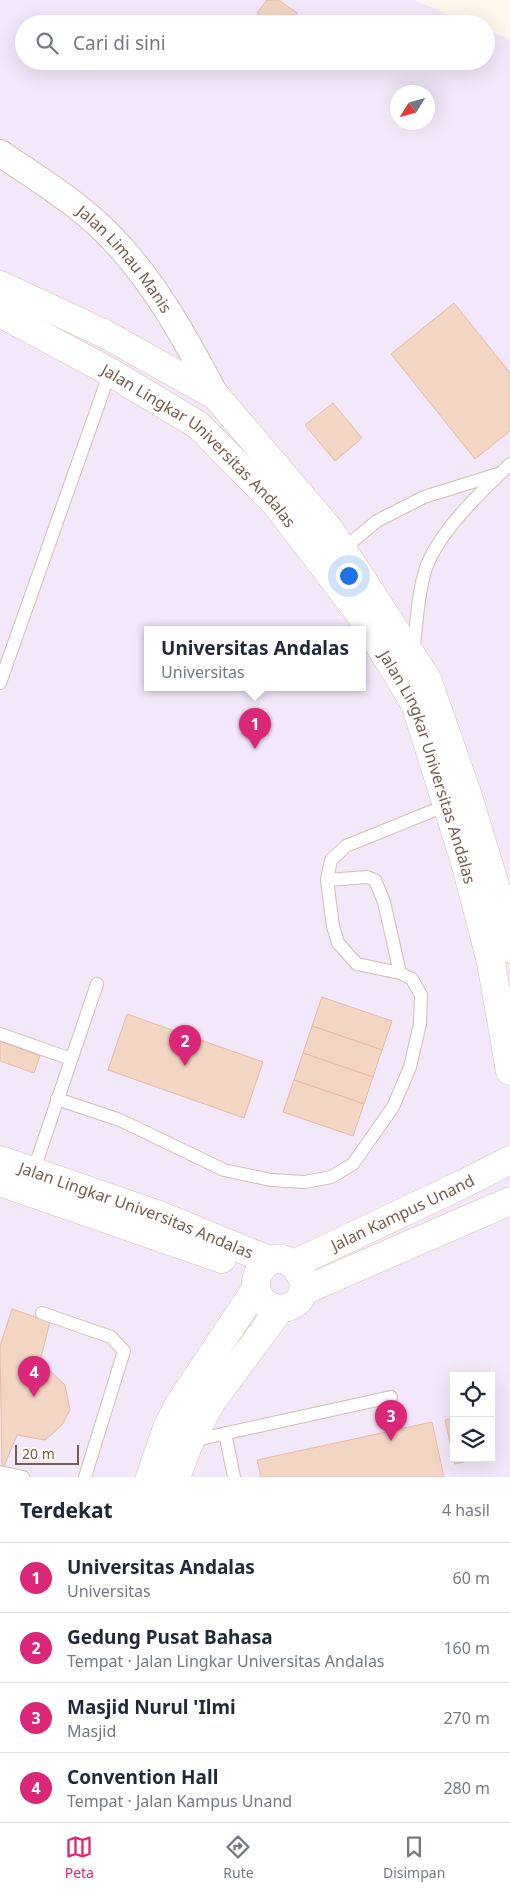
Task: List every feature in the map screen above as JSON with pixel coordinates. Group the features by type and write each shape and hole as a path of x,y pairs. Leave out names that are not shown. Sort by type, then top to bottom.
{"street":[{"name":"Jalan Limau Manis","path":"0,153 62,195 103,230 144,275 178,326 216,396"},
{"name":"Jalan Lingkar Universitas Andalas","path":"0,285 103,333 216,396 329,529 428,679 447,805 491,962 510,1071"},
{"name":"Jalan Lingkar Universitas Andalas","path":"0,313 110,372 198,425 276,504 363,618 438,743 502,908 510,949"},
{"name":"Jalan Lingkar Universitas Andalas","path":"0,1160 158,1215 269,1273"},
{"name":"Jalan Kampus Unand","path":"269,1273 463,1184 510,1160"},
{"name":"Jalan Lingkar Universitas Andalas","path":"0,1182 228,1261 269,1273"},
{"path":"303,1291 510,1201"},
{"path":"269,1273 303,1276 303,1291 295,1304 280,1308 264,1303 269,1273"},
{"path":"176,1477 179,1435 178,1406 269,1273"},
{"path":"150,1477 179,1435 212,1401 280,1308"}],"lane":[{"path":"0,683 110,372"},
{"path":"412,656 423,582 435,549 510,464"},
{"path":"343,549 377,520 424,497 501,473"},
{"path":"58,1099 120,1120 224,1170 271,1180 306,1182 331,1176 353,1164 393,1107 410,1067 420,1024 421,995 412,979 400,973 357,964 338,943 333,926 327,880 331,860 346,846 447,805"},
{"path":"327,880 367,878 375,880 384,902 400,973"},
{"path":"33,1172 97,984"},
{"path":"0,1034 71,1059"},
{"path":"42,1312 111,1337 124,1351 85,1477"},
{"path":"179,1435 225,1433 391,1397"},
{"path":"225,1433 234,1477"},
{"path":"0,1472 23,1477"}],"shaded area":[{"path":"0,0 414,0 450,15 15,15 15,70 495,70 495,33 510,39 510,1477 0,1477"}],"building":[{"path":"267,0 279,0 297,13 296,15 260,15 257,13"},
{"path":"454,303 510,373 510,431 475,459 391,354"},
{"path":"333,403 362,438 335,461 305,425"},
{"path":"322,997 392,1021 382,1050 312,1026"},
{"path":"127,1014 263,1062 244,1118 108,1070"},
{"path":"312,1026 382,1050 373,1077 303,1053"},
{"path":"0,1041 40,1056 34,1073 0,1061"},
{"path":"303,1053 373,1077 364,1104 294,1080"},
{"path":"294,1080 364,1104 353,1136 283,1112"},
{"path":"12,1309 50,1322 40,1361 65,1385 70,1410 62,1425 45,1440 17,1435 2,1471 0,1346"},
{"path":"450,1419 450,1442 445,1420"},
{"path":"432,1422 444,1477 261,1477 257,1460"}],"place":[{"name":"Universitas Andalas","path":"255,749"},
{"name":"Gedung Pusat Bahasa","path":"185,1066"},
{"name":"Convention Hall","path":"34,1397"},
{"name":"Masjid Nurul 'Ilmi","path":"391,1441"}]}
